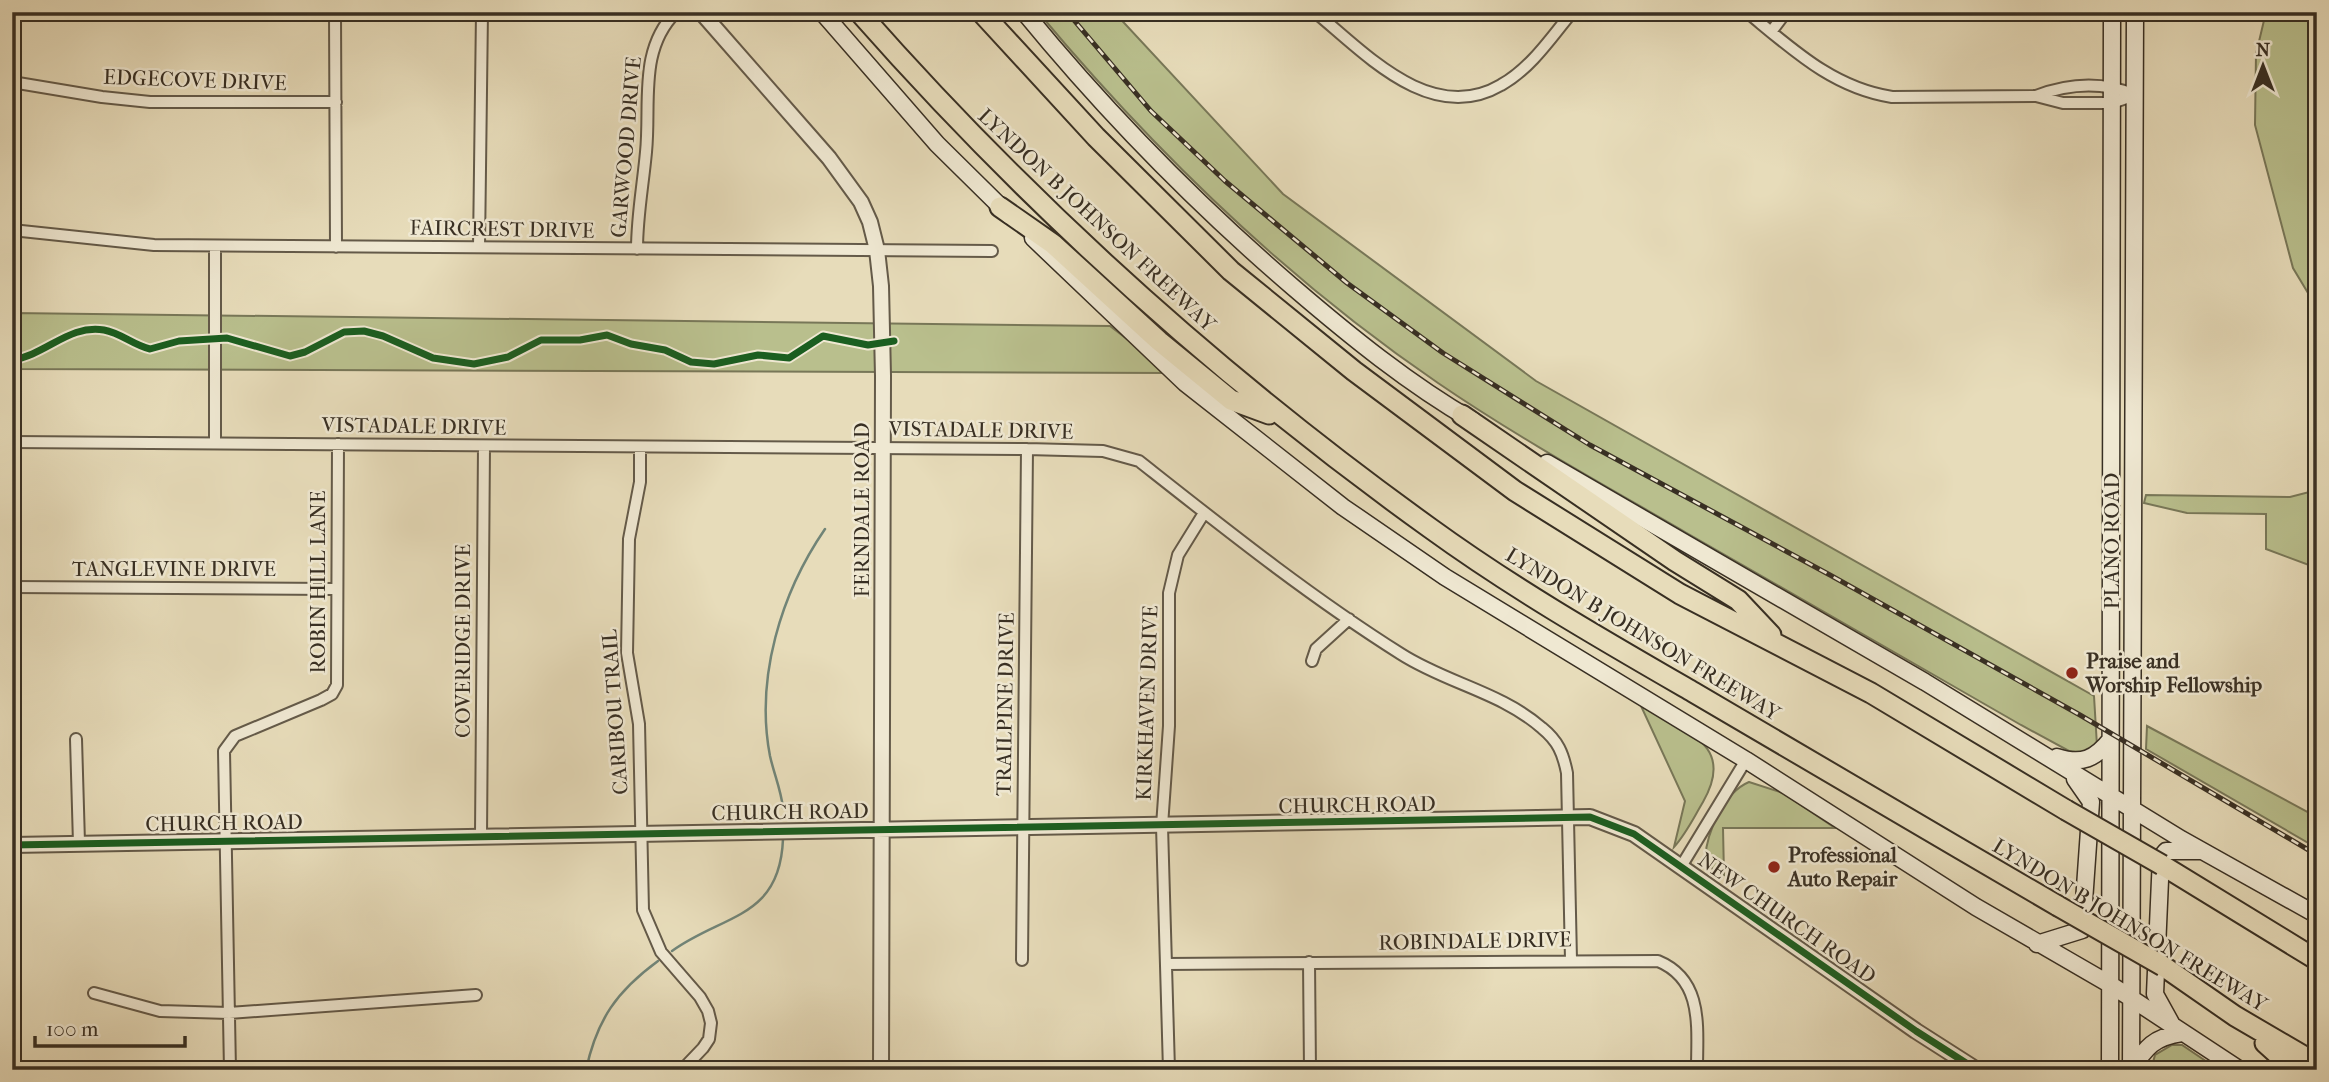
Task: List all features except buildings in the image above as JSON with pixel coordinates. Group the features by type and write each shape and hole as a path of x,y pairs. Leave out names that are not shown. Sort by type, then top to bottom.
{"highway":[{"name":"LYNDON B JOHNSON FREEWAY","path":"859,12 934,98 1130,288 1283,418 1432,530 1578,627 2163,967 2235,1016 2317,1064"},
{"path":"981,12 1096,137 1231,271 1299,328 1515,491 1680,594 1871,693 2317,960"},
{"path":"1000,207 1053,243 1159,341 1231,400 1283,418"},
{"path":"1462,415 1675,561 1738,600 1781,646"},
{"path":"2235,1016 2295,1070"}],"main road":[{"path":"822,12 937,144 1185,383 1343,507 1444,577 1746,760 2037,944 2111,985 2241,1070"},
{"path":"1024,12 1087,89 1218,222 1345,331 1462,415 1913,675 2111,798 2317,915"},
{"name":"PLANO ROAD","path":"2110,1070 2112,12"},
{"name":"PLANO ROAD","path":"2131,1070 2135,12"},
{"path":"2112,397 2134,397"},
{"path":"2113,553 2133,553"},
{"path":"2032,749 2083,762 2101,752 2111,739"},
{"path":"2037,944 2072,936 2082,930 2091,802 2086,792 2063,767"},
{"path":"2178,1031 2155,994 2161,858 2166,851 2202,851"},
{"path":"2131,1070 2147,1045 2178,1031"}],"street":[{"path":"335,12 336,247"},
{"path":"479,247 482,12"},
{"name":"GARWOOD DRIVE","path":"637,249 637,213 648,126 649,63 655,42 676,12"},
{"name":"FERNDALE ROAD","path":"701,12 849,183 870,222 877,250 881,286 883,448 881,1070"},
{"path":"1315,12 1392,75 1436,96 1462,96 1502,85 1534,59 1572,12"},
{"path":"1747,12 1807,61 1839,81 1874,94 1892,97 2036,96 2063,103 2112,103 2135,95"},
{"path":"1771,32 1786,12"},
{"name":"EDGECOVE DRIVE","path":"12,82 138,101 336,102"},
{"path":"2036,96 2063,86 2112,86 2135,95"},
{"name":"FAIRCREST DRIVE","path":"12,230 102,241 215,246 992,251"},
{"path":"215,246 215,443"},
{"name":"VISTADALE DRIVE","path":"12,442 1027,449 1122,454 1139,461 1204,513 1349,619 1413,662 1478,689 1541,726 1556,740 1564,755 1569,815 1571,960"},
{"name":"ROBIN HILL LANE","path":"230,1070 224,751 227,743 235,736 321,700 332,694 337,685 338,444"},
{"name":"COVERIDGE DRIVE","path":"481,836 484,446"},
{"name":"CARIBOU TRAIL","path":"640,447 640,482 629,539 627,653 639,724 641,898 648,927 662,952 700,997 709,1011 711,1023 709,1039 682,1070"},
{"name":"TRAILPINE DRIVE","path":"1022,960 1027,449"},
{"name":"KIRKHAVEN DRIVE","path":"1169,1070 1162,825 1169,726 1171,581 1178,555 1204,513"},
{"name":"TANGLEVINE DRIVE","path":"12,587 336,589"},
{"path":"1312,661 1316,649 1349,619"},
{"path":"76,739 79,843"},
{"path":"1682,865 1746,760"},
{"name":"CHURCH ROAD","path":"12,845 881,828 1468,821 1569,815"},
{"name":"NEW CHURCH ROAD","path":"1569,815 1590,817 1622,827 1682,865 1916,1031 1977,1070"},
{"name":"ROBINDALE DRIVE","path":"1166,964 1658,961 1680,973 1692,991 1695,1004 1697,1070"},
{"path":"1309,962 1310,1070"},
{"path":"94,993 160,1011 229,1013 476,995"}],"green space":[{"path":"1038,12 1114,12 1283,194 1536,381 2094,696 2097,746 2088,754 2069,751 2021,725 1560,460 1438,383 1328,301 1225,211 1129,115"},
{"path":"2266,12 2317,12 2317,308 2293,268 2255,125 2256,54"},
{"path":"12,313 1110,326 1171,373 12,369"},
{"path":"2317,490 2317,568 2266,549 2266,514 2187,513 2144,503 2146,495 2290,497"},
{"path":"1641,706 1700,741 1709,752 1714,766 1712,782 1703,802 1674,847 1685,801"},
{"path":"2147,726 2317,817 2317,848 2146,749"},
{"path":"1749,782 1783,793 1835,828 1723,828 1724,875 1716,874 1705,858 1709,837 1724,804 1740,787"},
{"path":"2172,1045 2182,1045 2219,1070 2151,1070 2155,1055"}],"waterway":[{"path":"783,808 770,756 766,726 769,667 784,608 809,554 825,529"},
{"path":"672,951 746,911 760,900 772,885 779,865 783,839"},
{"path":"586,1070 596,1036 611,1008 620,995 658,961"}],"railway":[{"path":"1067,12 1151,111 1225,181 1347,283 1443,353 1590,445 2080,715 2317,855"}],"cycle path":[{"path":"12,360 80,331 91,329 122,336 150,349 179,341 227,338 290,356 305,352 344,332 364,331 383,336 433,358 474,364 508,357 541,340 580,340 607,335 631,344 665,350 691,362 714,364 758,355 789,358 823,336 868,345 894,341"},
{"path":"12,845 1590,817 1634,834 1916,1031 1977,1070"}],"place":[{"name":"Praise and Worship Fellowship","path":"2072,673"},
{"name":"Professional Auto Repair","path":"1774,867"}]}
